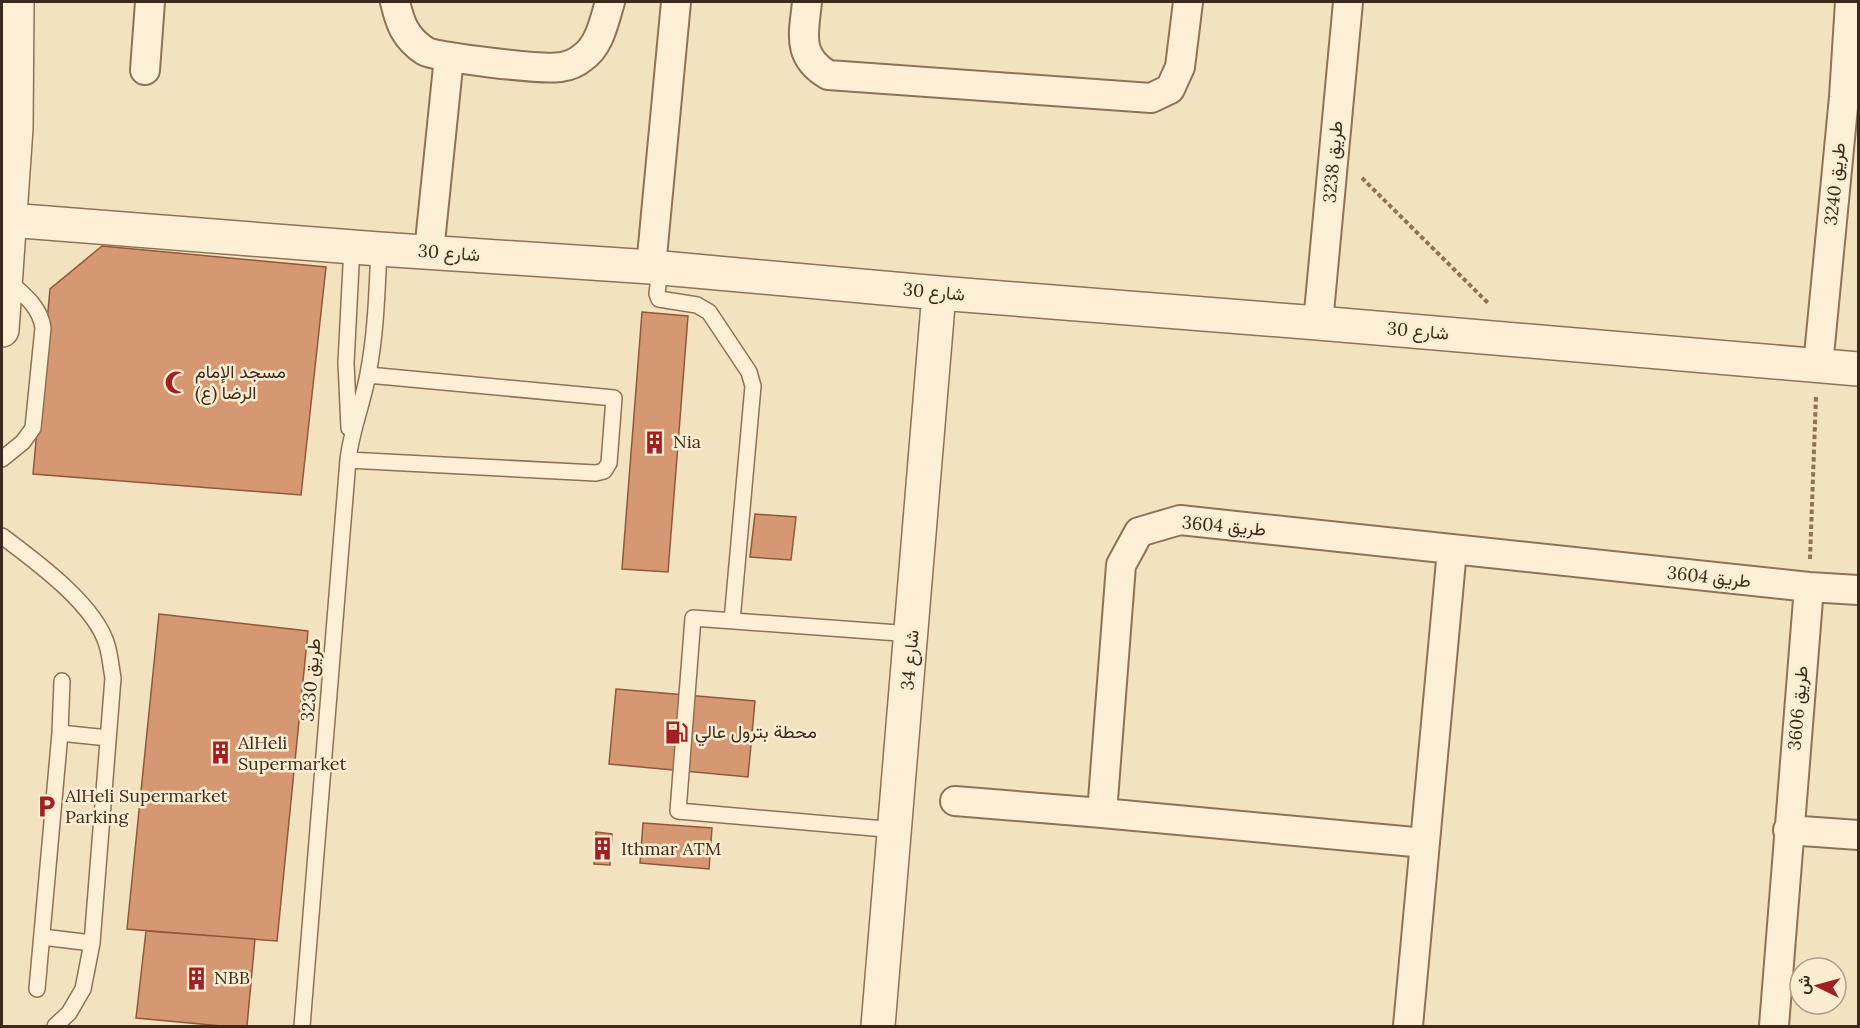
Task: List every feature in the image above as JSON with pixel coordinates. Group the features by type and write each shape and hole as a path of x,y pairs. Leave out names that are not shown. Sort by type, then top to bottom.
{"street":[{"path":"2,330 9,220 9,128 17,2"},
{"path":"145,70 150,2"},
{"path":"395,2 401,24 415,44 428,53 548,68 572,64 592,49 610,2"},
{"path":"655,267 676,2"},
{"path":"807,2 803,41 806,52 810,62 828,75 1151,99 1170,89 1180,67 1188,2"},
{"name":"طريق 3238","path":"1318,323 1348,2"},
{"name":"طريق 3240","path":"1818,366 1843,109 1850,2"},
{"path":"429,252 449,57"},
{"name":"شارع 30","path":"9,220 366,248 655,267 939,293 1858,369"},
{"name":"شارع 34","path":"878,1026 939,293"},
{"name":"طريق 3604","path":"1102,813 1121,565 1139,532 1180,520 1809,587 1858,590"},
{"path":"1408,1026 1452,550"},
{"name":"طريق 3606","path":"1774,1026 1809,587"},
{"path":"956,801 1425,843"},
{"path":"1788,830 1858,835"}],"lane":[{"name":"طريق 3230","path":"302,1026 348,460 350,443 368,375 374,334 366,248"},
{"name":"طريق 3230","path":"350,443 346,363 366,248"},
{"path":"655,267 659,299 697,305 709,312 752,379 732,621"},
{"path":"2,459 23,442 33,428 43,328 35,305 4,279"},
{"path":"348,460 596,473 604,471 609,463 614,398 368,375"},
{"path":"2,536 42,566 89,613 107,644 113,678 92,943 82,989 69,1012 55,1026"},
{"path":"896,830 678,811 693,618 912,634"},
{"path":"37,989 60,733 62,681"},
{"path":"60,733 108,738"},
{"path":"42,937 92,943"}],"path":[{"path":"1334,150 1526,341"},
{"path":"1809,587 1818,366"}],"building":[{"name":"مسجد الإمام الرضا (ع)","path":"102,246 326,267 301,495 33,474 50,289"},
{"name":"Nia","path":"642,312 688,316 668,572 622,569"},
{"path":"755,514 796,517 791,560 750,557"},
{"name":"AlHeli Supermarket","path":"159,614 308,631 277,941 127,929"},
{"path":"616,689 755,701 748,777 609,764"},
{"path":"643,823 712,828 709,869 640,863"},
{"name":"Ithmar ATM","path":"596,832 612,834 610,865 594,864"},
{"name":"NBB","path":"146,931 255,939 247,1026 136,1018"}],"place":[{"name":"مسجد الإمام الرضا (ع)","path":"177,382"},
{"name":"Nia","path":"655,442"},
{"name":"محطة بترول عالي","path":"677,732"},
{"name":"AlHeli Supermarket","path":"220,753"},
{"name":"AlHeli Supermarket Parking","path":"47,806"},
{"name":"Ithmar ATM","path":"603,849"},
{"name":"NBB","path":"196,978"}]}
